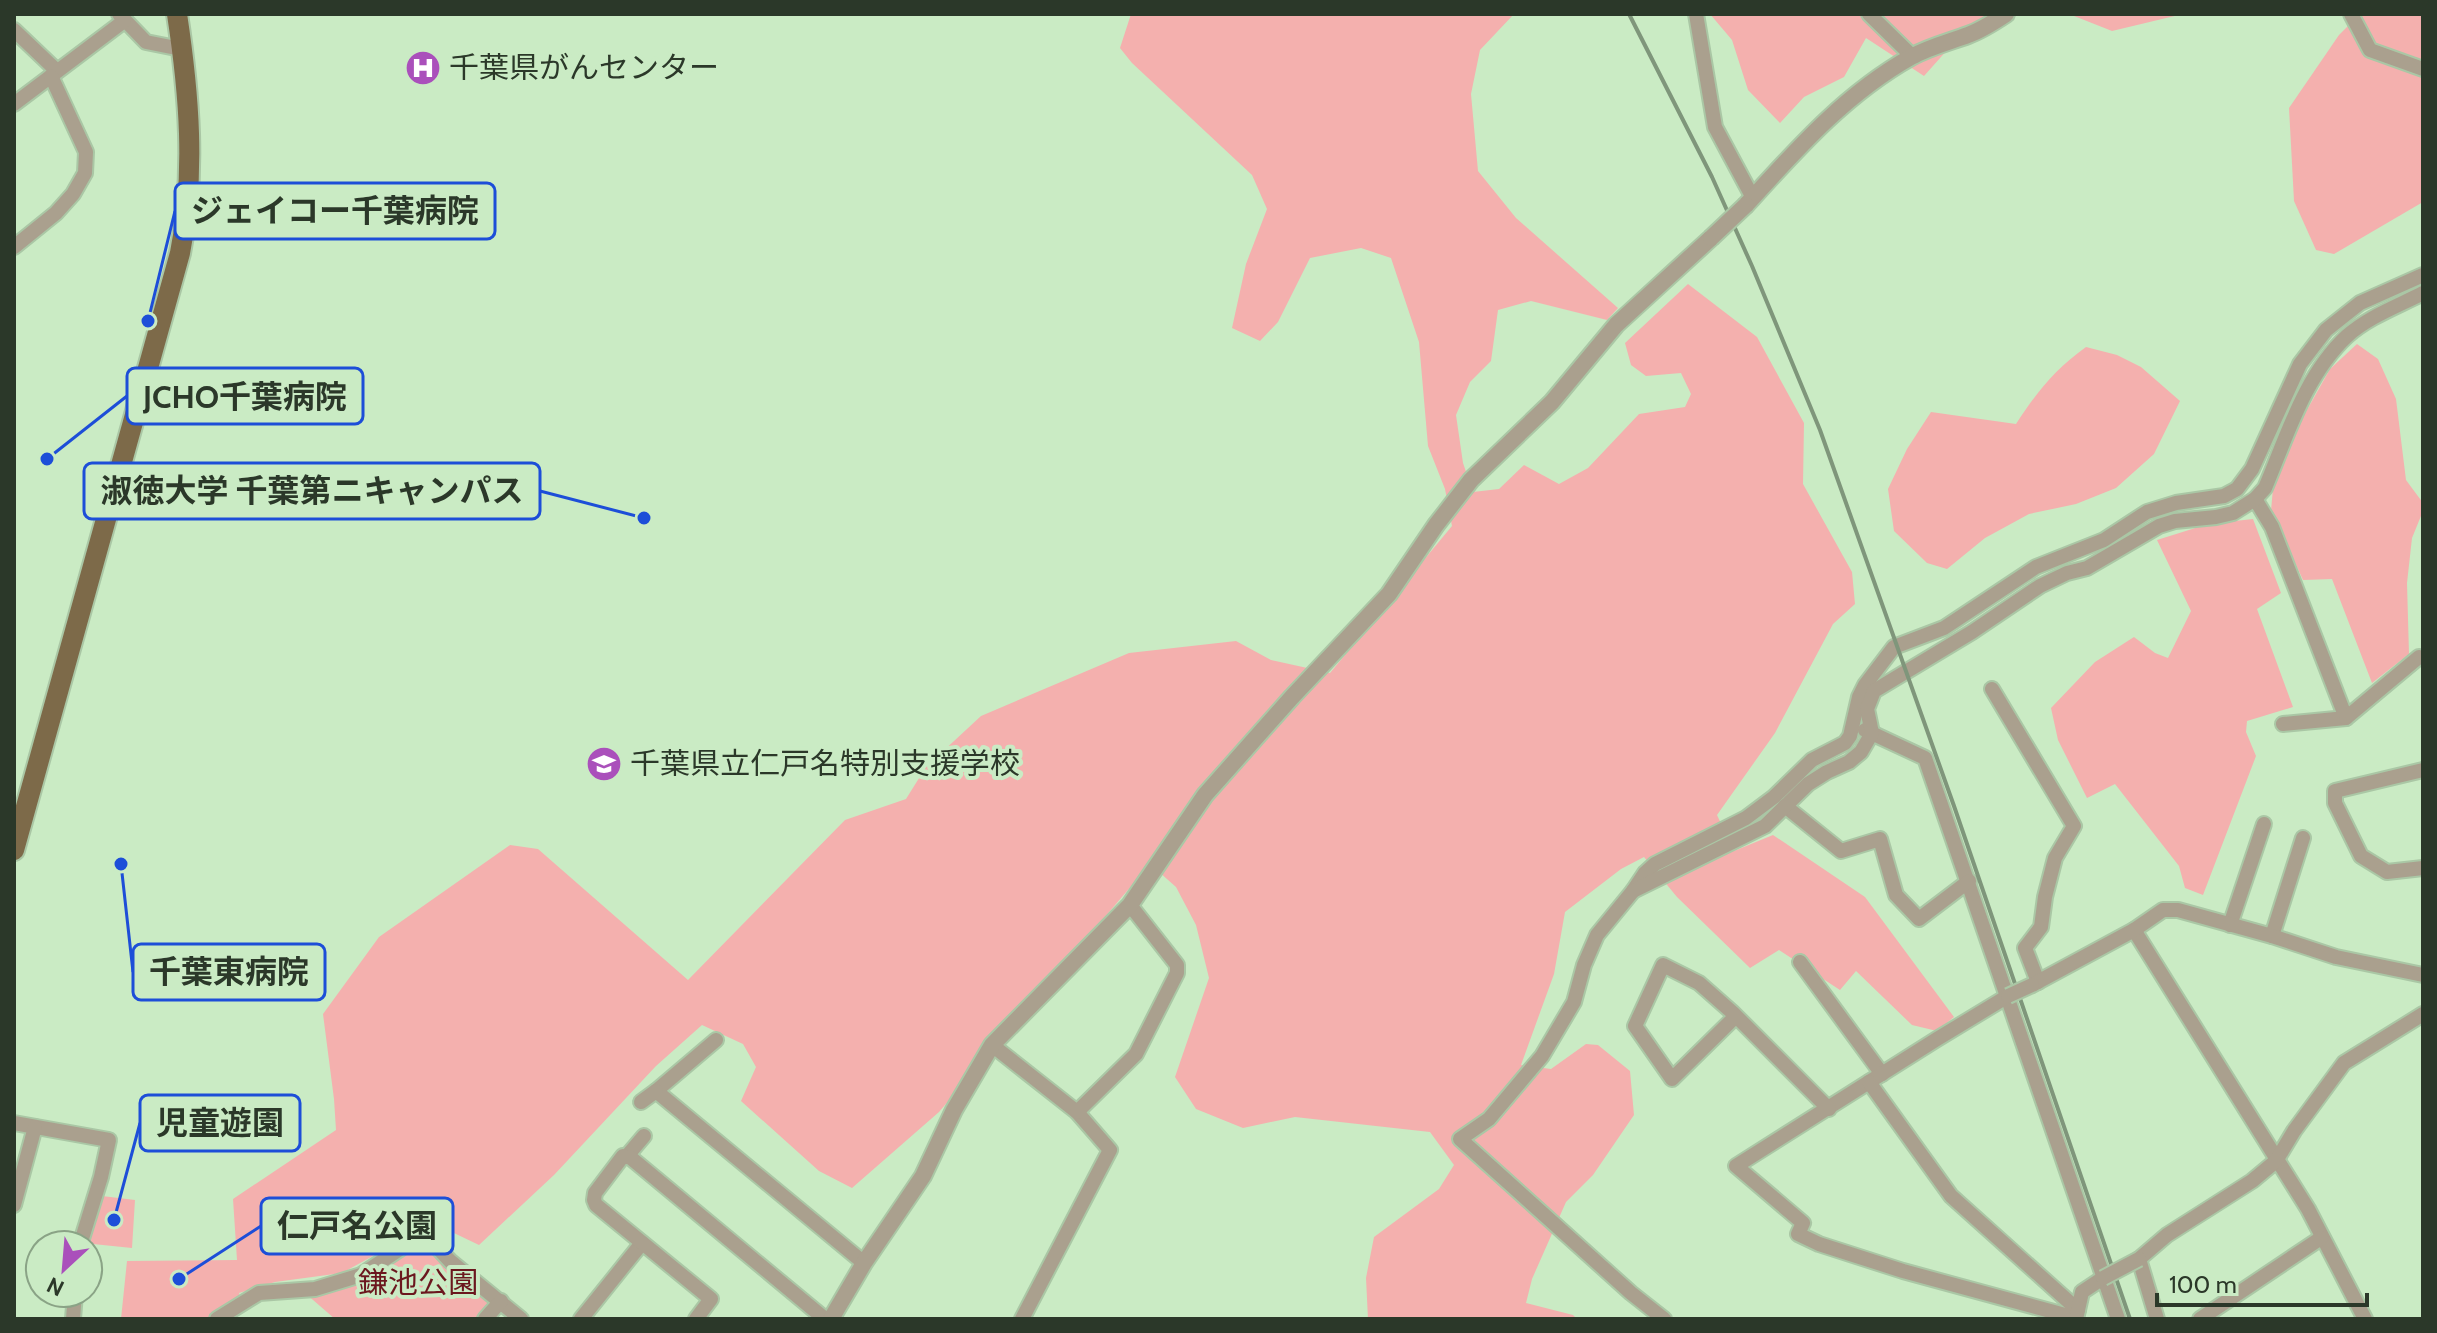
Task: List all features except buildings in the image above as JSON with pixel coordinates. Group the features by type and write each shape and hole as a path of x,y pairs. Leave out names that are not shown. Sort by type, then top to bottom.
{"main road":[{"path":"14,850 180,253 188,213 188,120 177,14"}],"street":[{"path":"1696,14 1715,127 1749,202"},
{"path":"1869,14 1912,56"},
{"path":"831,1319 864,1263 923,1176 954,1110 992,1045 1130,905 1205,795 1389,594 1471,480 1552,402 1616,325 1749,202 1819,126 1845,103 1912,56 1969,35 2006,14"},
{"path":"2351,14 2370,50 2423,69"},
{"path":"14,104 122,18 146,42 181,49"},
{"path":"14,30 54,74 86,152 85,173 73,194 56,213 14,247"},
{"path":"1664,1319 1460,1139 1489,1119 1542,1056 1574,1002 1584,965 1597,935 1655,864 1746,818 1774,797 1812,760 1845,743 1865,685 1894,647 1944,628 2036,567 2104,540 2147,512 2176,503 2224,496 2237,489 2252,469 2300,364 2326,330 2360,303 2423,275"},
{"path":"1633,891 1765,826 1808,784 1861,752 1872,733 1867,709 1874,691 1972,632 2040,586 2067,573 2087,568 2159,526 2233,513 2255,499 2265,488 2314,378 2331,354 2348,335 2368,321 2423,293"},
{"path":"2255,499 2272,527 2346,718"},
{"path":"2283,724 2346,718 2422,662"},
{"path":"1992,689 2074,826 2055,858 2041,927 2025,948 2035,984"},
{"path":"1854,724 1925,758 2118,1319"},
{"path":"2423,770 2335,791 2335,803 2361,856 2387,872 2423,868"},
{"path":"1785,806 1841,851 1880,839 1896,895 1919,919 1969,881"},
{"path":"2230,925 2264,824"},
{"path":"2272,936 2303,838"},
{"path":"1077,1112 1136,1054 1177,973 1177,965 1130,905"},
{"path":"2077,1316 1903,1271 1819,1244 1798,1234 1803,1223 1736,1166 2008,996 2134,930 2163,910 2178,910 2336,957 2423,975"},
{"path":"2134,930 2308,1209 2365,1319"},
{"path":"1800,962 1882,1074"},
{"path":"1736,1016 1672,1079 1635,1026 1663,965 1699,983 1736,1016 1829,1109"},
{"path":"2077,1316 2082,1292 2139,1259 2167,1235 2252,1181 2276,1161 2344,1063 2418,1016 2423,1033"},
{"path":"641,1102 716,1040"},
{"path":"992,1045 1077,1112 1110,1150 1022,1319"},
{"path":"1869,1082 1951,1196 2077,1316"},
{"path":"656,1091 864,1263"},
{"path":"14,1123 109,1140 85,1229"},
{"path":"14,1205 35,1127"},
{"path":"644,1136 627,1156 623,1156 595,1193 594,1200 596,1205 711,1299 696,1319"},
{"path":"627,1156 825,1319"},
{"path":"217,1319 259,1293 315,1289 361,1275 422,1231 450,1261 521,1319"},
{"path":"2200,1319 2321,1238"},
{"path":"581,1319 642,1243"},
{"path":"2139,1259 2157,1319"},
{"path":"485,1319 501,1301"}],"green space":[{"path":"1131,14 1514,14 1480,50 1471,94 1478,171 1516,218 1618,308 1607,320 1531,301 1498,310 1491,361 1470,382 1456,415 1463,463 1473,492 1499,489 1524,465 1559,484 1588,468 1639,414 1685,407 1691,394 1681,373 1646,376 1631,365 1625,343 1688,284 1757,337 1804,423 1803,484 1852,572 1855,604 1833,624 1775,733 1717,815 1734,851 1773,835 1865,897 1954,1017 1937,1031 1912,1025 1856,971 1840,990 1779,950 1750,968 1677,897 1644,857 1621,869 1565,912 1554,974 1521,1065 1551,1069 1586,1044 1598,1045 1630,1071 1634,1115 1593,1175 1566,1202 1532,1279 1526,1303 1573,1315 1577,1319 1368,1319 1366,1278 1374,1237 1439,1189 1454,1165 1430,1132 1295,1117 1243,1128 1196,1109 1175,1077 1209,978 1196,925 1176,887 1150,864 939,1112 852,1188 819,1171 741,1101 756,1067 743,1044 702,1025 656,1066 554,1175 479,1245 433,1223 342,1273 275,1282 239,1293 240,1297 207,1319 121,1319 127,1261 237,1260 233,1199 336,1130 323,1014 379,937 510,845 538,849 688,980 845,820 906,799 926,767 981,716 1129,653 1236,641 1271,660 1330,673 1452,526 1445,489 1428,446 1419,342 1391,258 1361,248 1310,258 1278,322 1260,341 1232,328 1246,264 1267,209 1252,175 1132,63 1120,48"},
{"path":"1710,14 1992,14 1949,48 1924,76 1866,38 1844,77 1804,97 1780,123 1748,90 1732,40"},
{"path":"2069,14 2183,14 2112,31"},
{"path":"2360,14 2423,14 2423,202 2334,254 2316,250 2294,201 2289,108 2339,35"},
{"path":"2357,344 2378,359 2396,399 2406,480 2423,503 2412,538 2407,583 2409,654 2372,683 2332,579 2303,580 2271,511 2273,488 2303,417 2330,369"},
{"path":"2086,347 2117,355 2141,367 2180,401 2154,454 2116,488 2076,504 2029,514 1985,538 1947,569 1927,563 1894,531 1888,489 1907,449 1931,412 2016,424 2047,382"},
{"path":"2253,519 2281,593 2257,609 2293,707 2247,721 2246,732 2256,756 2203,895 2185,888 2179,866 2115,784 2087,798 2058,740 2051,708 2095,662 2134,637 2155,653 2168,658 2191,611 2157,540 2208,524"},
{"path":"102,1196 135,1200 132,1248 104,1245 104,1229 93,1229"},
{"name":"鎌池公園","path":"420,1235 487,1298 488,1305 475,1319 335,1319 305,1293 366,1279"}],"railway":[{"path":"1629,14 1712,177 1820,430 1954,806 2130,1319"}],"place":[{"name":"千葉県がんセンター","path":"423,68"},
{"name":"ジェイコー千葉病院","path":"148,321"},
{"name":"JCHO千葉病院","path":"47,459"},
{"name":"淑徳大学 千葉第ニキャンパス","path":"644,518"},
{"name":"千葉県立仁戸名特別支援学校","path":"604,764"},
{"name":"千葉東病院","path":"121,864"},
{"name":"児童遊園","path":"114,1220"},
{"name":"仁戸名公園","path":"179,1279"}]}
